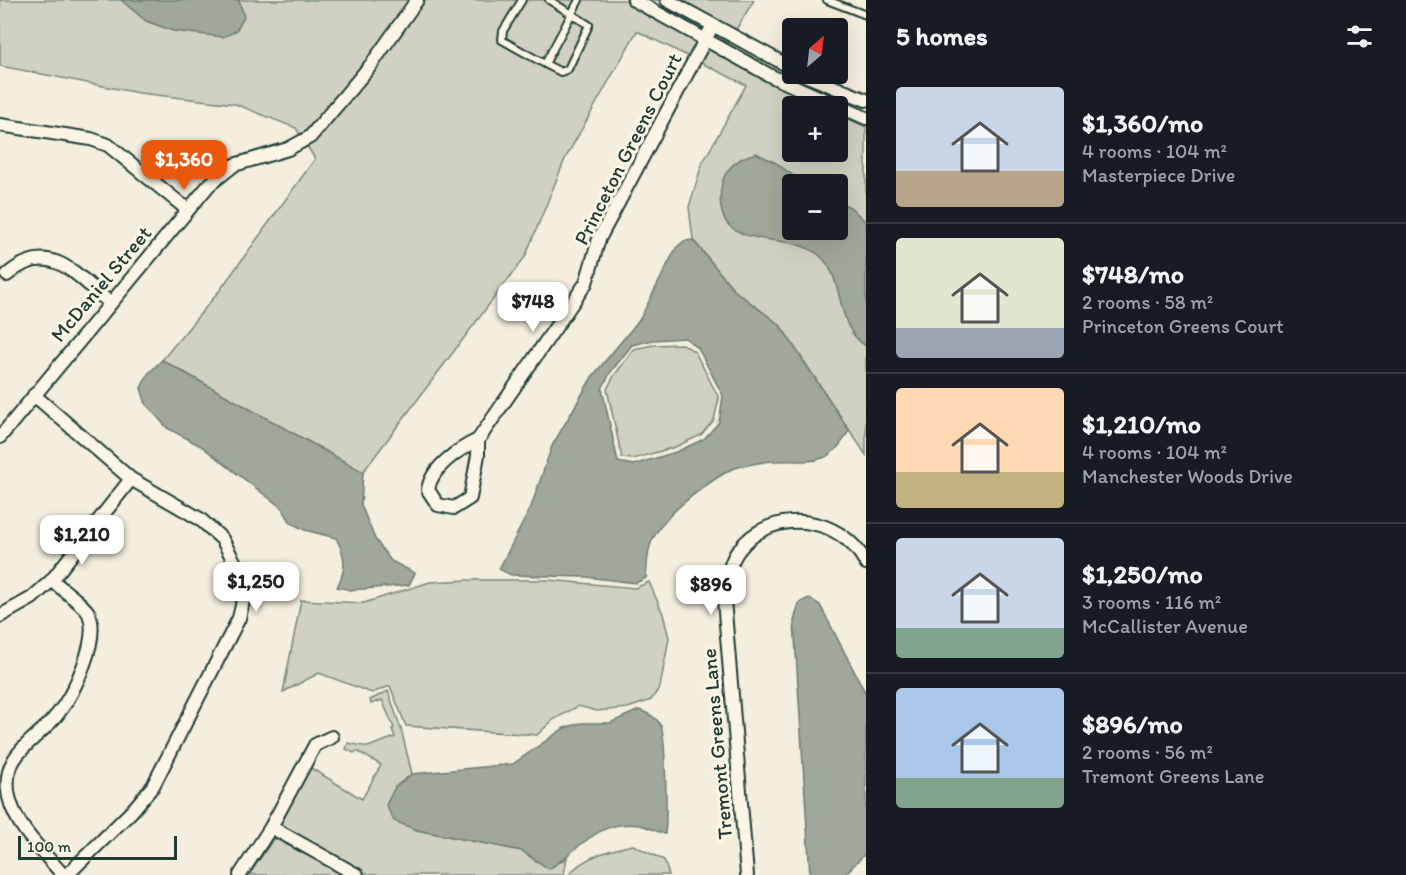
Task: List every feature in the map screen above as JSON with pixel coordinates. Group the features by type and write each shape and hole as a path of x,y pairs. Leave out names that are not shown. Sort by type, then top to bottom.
{"street":[{"name":"McDaniel Street","path":"0,436 217,177 234,165 288,149 310,136 371,64 417,0"},
{"path":"634,0 771,76 865,115"},
{"path":"667,0 782,63"},
{"name":"Princeton Greens Court","path":"478,440 478,455 470,498 454,508 438,505 428,490 430,481 436,472 464,447 478,440 586,283 599,239 713,25"},
{"path":"827,84 866,100"},
{"path":"0,125 91,139 108,145 188,210"},
{"path":"7,275 26,261 41,258 51,260 70,269 110,303"},
{"path":"34,395 131,479 200,519 222,539 235,563 245,593 239,618 153,786 132,811 65,875 26,832 9,798 8,771 18,752 57,715 84,666 92,638 88,613 52,580"},
{"path":"0,616 32,598 52,580 131,479"},
{"name":"Tremont Greens Lane","path":"747,875 724,600 736,552 753,535 777,524 809,521 836,530 859,548 866,563"},
{"path":"240,875 271,827 315,745 332,737"},
{"path":"271,827 357,875"}],"lane":[{"path":"522,0 501,36 502,40 561,72 568,69 589,25 549,0"},
{"path":"545,64 579,0"},
{"path":"826,0 866,15"}],"shaded area":[{"path":"0,0 754,0 721,54 764,80 799,96 782,96 782,162 848,162 848,119 866,127 866,455 780,325 735,291 693,240 689,207 702,164 746,85 637,31 565,159 525,257 363,472 162,360 220,290 315,159 296,128 235,104 139,93 0,66"},
{"path":"121,0 239,0 244,17 236,31 223,37 173,31 146,21"},
{"path":"756,153 776,163 791,174 782,174 782,240 848,240 848,206 866,222 866,346 849,327 834,277 828,265 819,255 799,245 742,234 727,223 720,200 722,183 732,166 744,157"},
{"path":"693,240 735,291 780,325 849,430 840,445 831,454 821,459 772,461 743,466 728,471 706,485 662,525 650,546 646,578 636,583 586,577 511,575 499,569 531,507 552,446 592,377 640,319 676,248 684,241","holes":["685,338 698,348 723,396 719,422 704,439 676,452 633,465 618,462 602,389 610,373 632,345 653,340"]},
{"path":"683,344 695,352 719,398 714,420 701,435 675,447 633,459 622,458 607,389 634,349 653,345"},
{"path":"162,360 363,472 361,505 375,539 391,561 415,573 409,585 351,590 337,587 344,562 336,538 305,530 291,523 282,508 201,446 167,428 146,404 141,388 148,374"},
{"path":"548,580 635,588 649,582 663,614 669,638 660,687 651,700 628,708 597,711 578,706 553,720 537,735 406,726 390,686 372,693 319,673 283,692 301,600 364,603 430,582"},
{"path":"809,598 820,605 866,694 866,853 844,875 810,875 794,621 799,603"},
{"path":"388,691 401,729 412,774 395,787 417,830 522,851 536,861 561,862 567,857 564,875 369,875 285,830 280,824 282,818 307,768 311,768 362,799 381,765 357,751 354,753 346,749 348,743 368,747 395,737 392,729 394,728 382,700 371,704 370,700"},
{"path":"639,710 657,720 663,733 666,779 665,834 639,825 625,824 612,827 600,831 549,869 522,851 417,830 394,821 386,805 395,787 412,774 513,764 564,728 581,723 610,723"},
{"path":"274,838 345,875 249,875"},
{"path":"633,845 664,860 669,875 569,875 589,859"}]}
